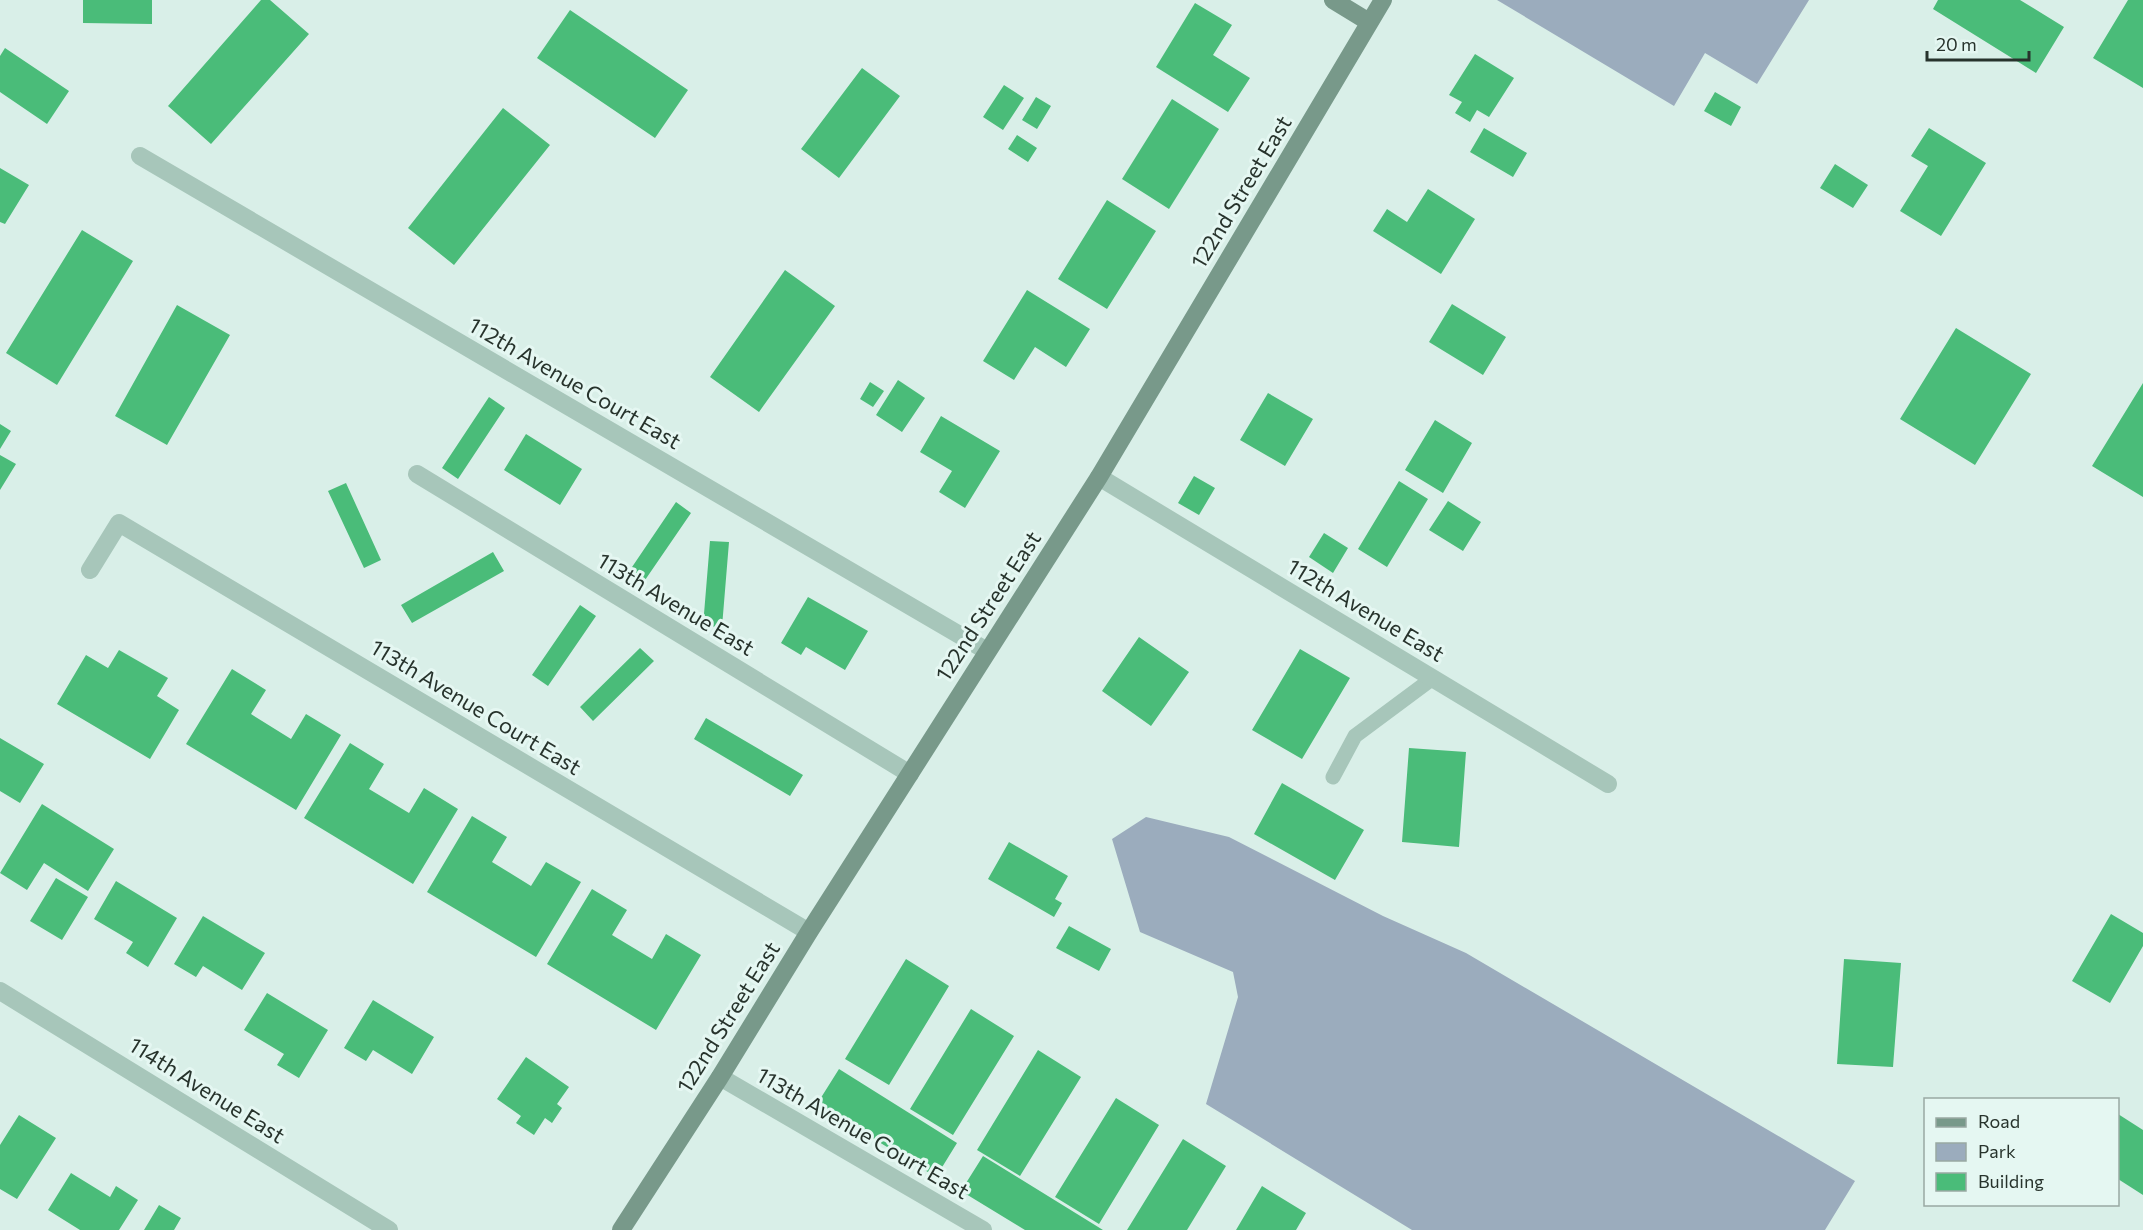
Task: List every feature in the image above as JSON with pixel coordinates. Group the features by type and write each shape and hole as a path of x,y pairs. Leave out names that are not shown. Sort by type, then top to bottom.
{"street":[{"path":"1333,0 1369,22"},
{"name":"122nd Street East","path":"621,1230 1099,477 1383,0"},
{"name":"112th Avenue Court East","path":"140,156 987,651"},
{"name":"113th Avenue East","path":"417,474 910,774"},
{"name":"112th Avenue East","path":"1099,477 1608,784"},
{"name":"113th Avenue Court East","path":"90,570 119,523 809,932"},
{"name":"114th Avenue East","path":"0,992 389,1230"},
{"name":"113th Avenue Court East","path":"720,1077 983,1230"}],"lane":[{"path":"1333,777 1355,736 1433,678"}],"green space":[{"path":"1497,0 1809,0 1757,84 1705,53 1674,106"},
{"path":"1146,817 1229,837 1383,916 1466,953 1855,1181 1825,1230 1412,1230 1206,1104 1238,997 1233,972 1140,932 1112,839"}],"building":[{"path":"83,0 152,0 152,24 83,23"},
{"path":"261,0 270,0 309,34 211,144 168,106"},
{"path":"1938,0 2020,0 2064,27 2036,73 1933,9"},
{"path":"2128,0 2143,0 2143,88 2093,58"},
{"path":"1195,3 1232,25 1213,55 1250,78 1228,112 1156,67"},
{"path":"570,10 688,90 655,138 537,58"},
{"path":"5,48 69,91 47,124 0,92 0,56"},
{"path":"1475,54 1514,78 1489,117 1477,110 1470,122 1455,113 1462,102 1449,95"},
{"path":"862,68 900,96 839,178 801,149"},
{"path":"1004,85 1024,98 1003,130 983,117"},
{"path":"1715,92 1741,107 1731,126 1704,111"},
{"path":"1036,97 1051,106 1037,129 1022,120"},
{"path":"1172,99 1219,129 1169,209 1122,179"},
{"path":"503,108 550,145 454,265 408,228"},
{"path":"1484,128 1527,153 1513,177 1470,152"},
{"path":"1929,128 1986,163 1941,236 1900,211 1928,166 1911,156"},
{"path":"1017,135 1037,148 1028,162 1008,149"},
{"path":"1835,164 1868,185 1853,208 1820,188"},
{"path":"0,168 29,185 5,224 0,222"},
{"path":"1428,189 1475,219 1441,274 1373,231 1387,209 1407,222"},
{"path":"1107,200 1156,231 1107,309 1058,279"},
{"path":"82,230 133,261 57,385 6,353"},
{"path":"785,270 835,306 759,412 710,377"},
{"path":"1027,290 1090,329 1066,367 1035,347 1014,380 983,361"},
{"path":"1452,304 1506,337 1483,375 1429,342"},
{"path":"177,305 230,335 167,445 115,416"},
{"path":"1956,328 2031,374 1975,465 1900,419"},
{"path":"898,380 925,398 902,432 876,415"},
{"path":"870,382 884,391 873,407 860,399"},
{"path":"2143,383 2143,497 2092,466"},
{"path":"1268,393 1313,419 1285,466 1240,440"},
{"path":"489,397 505,408 458,479 442,468"},
{"path":"941,416 1000,451 965,508 939,492 952,471 920,452"},
{"path":"1435,420 1472,443 1443,493 1405,470"},
{"path":"0,424 11,431 0,449"},
{"path":"526,434 582,469 560,505 504,470"},
{"path":"0,455 16,464 0,490"},
{"path":"1194,476 1215,488 1199,515 1178,503"},
{"path":"1399,481 1428,499 1387,567 1358,549"},
{"path":"346,483 381,560 364,568 328,491"},
{"path":"1448,501 1481,522 1463,551 1429,530"},
{"path":"676,502 691,513 643,583 628,573"},
{"path":"1324,533 1348,548 1333,573 1309,557"},
{"path":"710,541 729,542 722,627 703,626"},
{"path":"493,552 504,571 412,623 401,605"},
{"path":"808,597 868,631 845,670 806,647 801,655 781,643"},
{"path":"580,605 596,616 548,686 532,675"},
{"path":"1139,637 1189,672 1151,726 1102,691"},
{"path":"640,648 654,661 593,721 580,707"},
{"path":"1300,649 1350,678 1302,759 1252,730"},
{"path":"119,650 168,678 157,696 179,710 150,759 57,704 86,655 108,668"},
{"path":"232,669 266,690 251,714 291,739 306,714 341,735 296,810 186,744"},
{"path":"706,718 803,775 790,796 694,739"},
{"path":"0,738 44,764 20,803 0,791"},
{"path":"350,743 384,764 369,789 409,813 424,788 458,809 413,884 304,818"},
{"path":"1409,748 1466,752 1459,847 1402,842"},
{"path":"1282,783 1364,830 1335,880 1254,834"},
{"path":"42,804 114,849 88,891 44,863 27,890 0,873"},
{"path":"472,816 507,837 492,862 531,886 546,862 581,882 536,957 427,892"},
{"path":"1009,842 1068,876 1055,899 1062,903 1054,917 988,879"},
{"path":"56,878 88,897 62,940 30,921"},
{"path":"116,881 177,918 148,967 126,953 133,942 94,919"},
{"path":"592,889 627,910 612,935 652,959 666,934 701,955 656,1030 547,964"},
{"path":"2111,914 2143,933 2143,946 2110,1003 2072,981"},
{"path":"203,916 265,953 242,990 203,966 196,977 174,964"},
{"path":"1069,926 1111,949 1099,971 1056,948"},
{"path":"906,959 949,986 889,1085 845,1059"},
{"path":"1844,959 1901,963 1893,1067 1837,1064"},
{"path":"267,993 328,1030 299,1078 277,1065 284,1054 244,1030"},
{"path":"373,1000 434,1037 412,1074 373,1050 366,1061 344,1048"},
{"path":"971,1009 1014,1036 953,1135 910,1109"},
{"path":"1038,1050 1081,1077 1020,1176 977,1150"},
{"path":"526,1057 569,1087 557,1104 562,1108 552,1123 545,1118 534,1135 516,1123 521,1116 497,1099"},
{"path":"839,1069 957,1143 936,1177 817,1104"},
{"path":"1116,1098 1159,1125 1099,1224 1055,1197"},
{"path":"19,1115 56,1138 17,1199 0,1189 0,1145"},
{"path":"2119,1115 2143,1130 2143,1195 2119,1180"},
{"path":"1183,1139 1226,1166 1187,1230 1127,1230"},
{"path":"983,1156 1103,1230 1025,1230 961,1191"},
{"path":"71,1173 110,1197 116,1186 138,1200 119,1230 80,1230 48,1210"},
{"path":"1262,1186 1306,1213 1296,1230 1236,1230"},
{"path":"159,1205 181,1218 174,1230 144,1230"}]}
